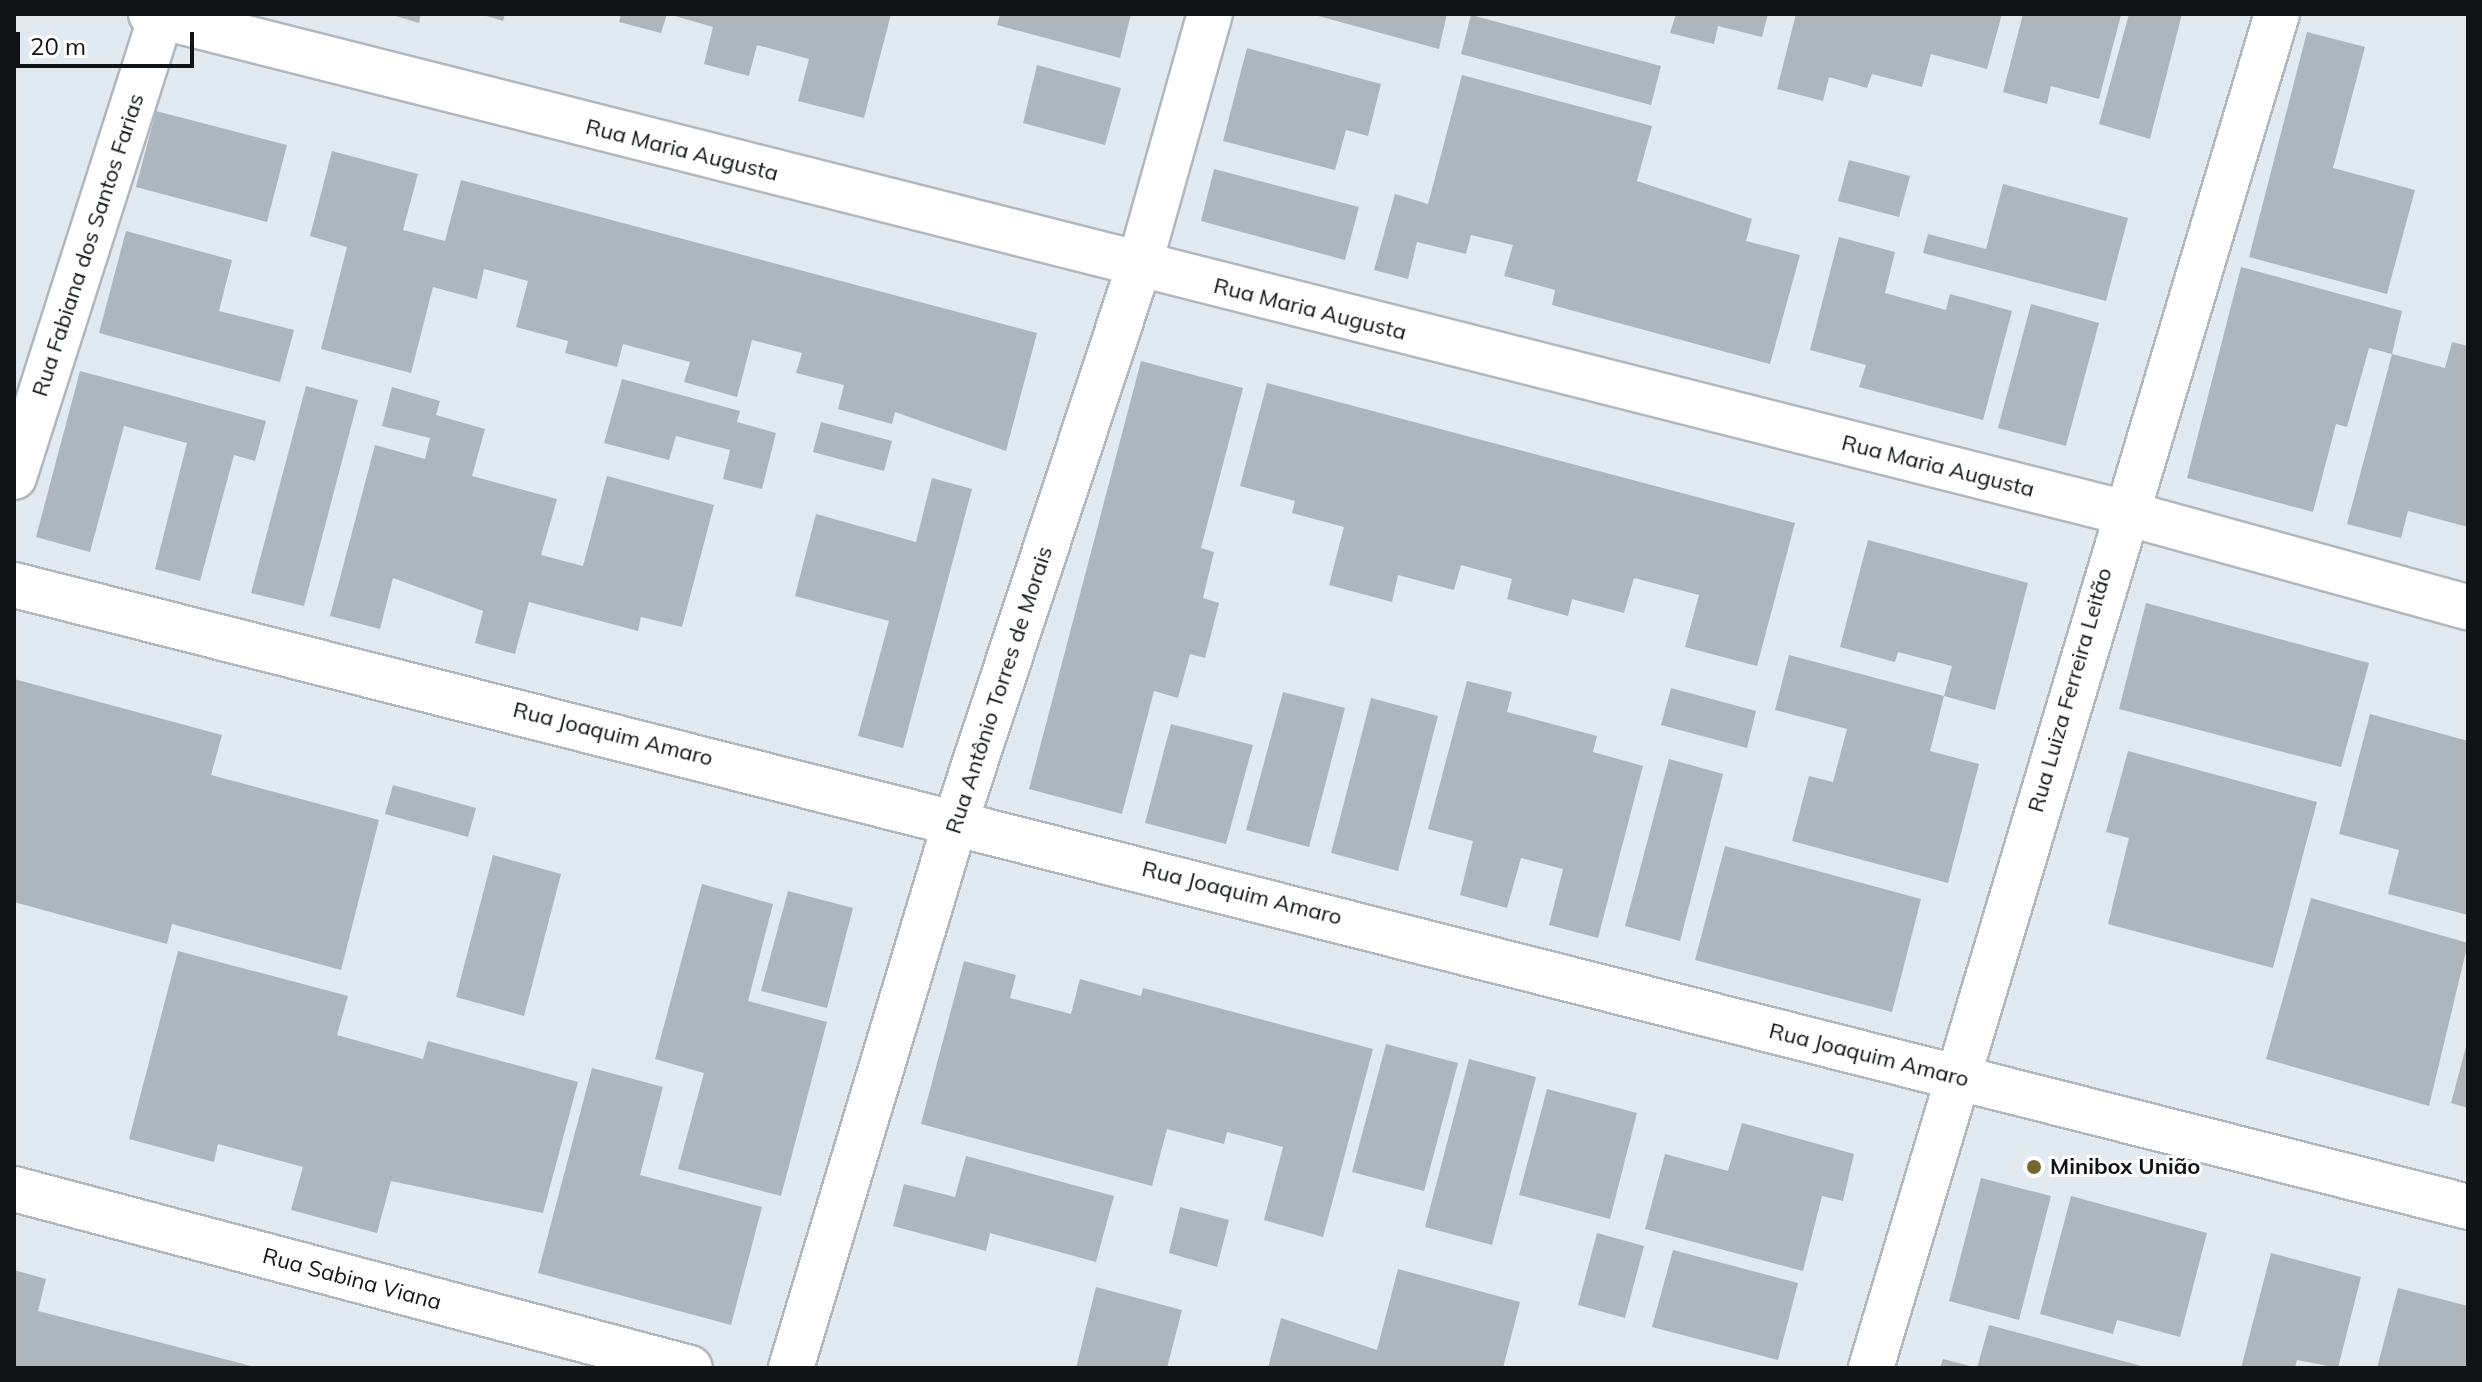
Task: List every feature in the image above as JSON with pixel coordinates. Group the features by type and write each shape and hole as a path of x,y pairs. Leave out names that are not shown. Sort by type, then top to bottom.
{"street":[{"name":"Rua Antônio Torres de Morais","path":"791,1368 956,820 1139,266 1210,14"},
{"name":"Rua Luiza Ferreira Leitão","path":"1871,1368 2122,512 2277,14"},
{"name":"Rua Maria Augusta","path":"158,15 1139,266 2122,512 2468,607"},
{"name":"Rua Fabiana dos Santos Farias","path":"14,477 158,15"},
{"name":"Rua Joaquim Amaro","path":"14,585 956,820 2468,1207"},
{"name":"Rua Sabina Viana","path":"14,1189 690,1368"}],"building":[{"path":"389,14 421,14 419,23"},
{"path":"480,14 505,14 503,21"},
{"path":"621,14 667,14 661,33 619,22"},
{"path":"668,14 891,14 864,118 798,101 809,59 757,45 749,76 704,64 713,27"},
{"path":"1000,14 1131,14 1120,58 997,25"},
{"path":"1311,14 1447,14 1439,49"},
{"path":"1676,14 1768,14 1762,37 1718,26 1714,44 1670,33"},
{"path":"1796,14 2002,14 1987,69 1931,54 1922,87 1872,74 1867,88 1829,77 1823,101 1777,89"},
{"path":"2023,14 2121,15 2099,99 2051,86 2047,104 2003,92"},
{"path":"2129,14 2182,14 2150,139 2099,124"},
{"path":"1471,15 1661,66 1651,105 1461,54"},
{"path":"2307,32 2365,47 2333,168 2415,190 2387,294 2249,257"},
{"path":"1247,48 1381,84 1368,136 1346,130 1335,170 1223,141"},
{"path":"1037,65 1121,88 1105,145 1023,123"},
{"path":"1462,75 1652,126 1637,181 1752,219 1746,241 1800,255 1770,364 1552,305 1555,290 1504,276 1513,245 1471,235 1466,254 1417,242 1408,279 1374,270 1395,194 1428,204"},
{"path":"156,111 287,145 267,222 136,187"},
{"path":"332,151 418,174 403,230 445,241 461,180 1037,333 1006,451 895,412 892,424 838,409 844,385 796,373 802,353 752,340 737,397 684,382 690,362 623,344 617,367 565,353 568,341 516,327 528,281 484,269 477,299 433,287 411,373 321,349 347,247 310,236"},
{"path":"1849,160 1910,176 1899,217 1838,201"},
{"path":"1214,169 1359,207 1345,260 1201,221"},
{"path":"2003,184 2128,218 2106,301 1923,253 1928,234 1986,249"},
{"path":"126,231 232,260 219,311 294,330 280,382 99,333"},
{"path":"1839,237 1895,252 1885,293 1946,310 1950,294 2012,311 1983,420 1859,387 1866,365 1810,350"},
{"path":"2241,267 2402,311 2392,354 2369,348 2347,427 2336,424 2313,512 2187,478"},
{"path":"2031,304 2099,323 2066,446 1998,428"},
{"path":"2452,342 2468,346 2468,527 2408,511 2401,538 2347,524 2392,354 2445,368"},
{"path":"1141,361 1243,388 1201,548 1214,552 1203,598 1219,603 1205,658 1190,654 1178,698 1154,691 1122,814 1029,789"},
{"path":"80,371 266,421 255,461 234,455 200,581 155,569 187,443 124,426 90,552 36,537"},
{"path":"622,379 740,411 737,422 776,433 762,489 723,479 730,450 676,436 669,460 604,443"},
{"path":"1267,383 1795,523 1757,666 1685,647 1699,595 1634,578 1624,613 1572,599 1568,616 1507,599 1512,579 1461,565 1454,590 1398,575 1392,602 1329,585 1344,527 1292,513 1295,501 1240,486"},
{"path":"306,386 358,400 304,606 251,593"},
{"path":"392,387 440,401 436,415 485,429 472,476 557,499 541,555 583,566 607,476 714,505 682,627 641,617 638,631 529,602 515,654 475,643 483,611 393,578 380,629 330,616 375,445 425,459 430,438 382,426"},
{"path":"821,422 892,441 884,471 813,452"},
{"path":"932,478 972,489 903,748 858,736 889,621 795,596 816,514 916,542"},
{"path":"1868,540 2028,583 1995,710 1944,696 1952,666 1898,652 1895,662 1840,647"},
{"path":"2146,603 2369,663 2341,767 2119,709"},
{"path":"1789,655 1944,696 1930,751 1979,764 1948,883 1792,841 1809,776 1833,782 1847,729 1775,710"},
{"path":"14,679 222,735 211,775 379,820 341,970 172,924 167,944 14,902"},
{"path":"1467,681 1512,692 1507,712 1597,736 1593,752 1643,766 1598,938 1549,925 1563,869 1521,858 1507,908 1460,895 1473,841 1428,829"},
{"path":"1671,688 1756,711 1747,748 1661,725"},
{"path":"1283,692 1345,708 1309,847 1246,830"},
{"path":"1371,698 1438,716 1398,871 1331,853"},
{"path":"2370,714 2468,741 2468,915 2388,894 2399,850 2339,834"},
{"path":"1171,724 1253,745 1226,844 1145,823"},
{"path":"2128,751 2317,802 2273,968 2108,924 2129,838 2106,832"},
{"path":"1669,759 1723,774 1680,941 1625,926"},
{"path":"393,785 476,808 468,837 385,814"},
{"path":"1725,846 1921,899 1892,1012 1695,960"},
{"path":"493,855 561,874 524,1016 456,997"},
{"path":"702,884 773,904 748,1001 827,1022 781,1196 678,1169 704,1073 655,1059"},
{"path":"788,891 853,908 827,1008 761,991"},
{"path":"2311,898 2468,943 2429,1106 2266,1059"},
{"path":"178,951 348,996 337,1035 423,1059 428,1041 578,1082 543,1213 391,1181 377,1233 291,1210 303,1167 218,1144 214,1162 129,1139"},
{"path":"964,961 1016,975 1010,998 1071,1014 1080,979 1141,996 1143,988 1373,1049 1323,1237 1264,1220 1283,1147 1227,1132 1224,1144 1167,1129 1152,1186 921,1124"},
{"path":"2468,1043 2468,1108 2451,1103"},
{"path":"1386,1044 1458,1063 1424,1191 1352,1172"},
{"path":"1469,1059 1536,1077 1492,1245 1425,1227"},
{"path":"592,1068 663,1087 640,1175 762,1207 731,1325 538,1273"},
{"path":"1547,1089 1637,1113 1610,1219 1519,1195"},
{"path":"1742,1123 1854,1154 1843,1201 1822,1196 1803,1271 1645,1229 1665,1154 1728,1171"},
{"path":"966,1156 1114,1196 1096,1262 990,1233 986,1251 893,1226 904,1184 955,1197"},
{"path":"1981,1178 2051,1196 2019,1320 1949,1301"},
{"path":"2071,1196 2207,1233 2180,1337 2117,1320 2113,1334 2040,1314"},
{"path":"1180,1207 1229,1220 1217,1267 1169,1253"},
{"path":"1597,1233 1644,1246 1625,1318 1578,1305"},
{"path":"1673,1250 1798,1283 1778,1360 1652,1327"},
{"path":"2271,1253 2361,1277 2338,1368 2297,1360 2295,1368 2241,1368"},
{"path":"1398,1269 1520,1302 1503,1368 1268,1368 1281,1318 1377,1350"},
{"path":"14,1270 46,1279 38,1311 259,1368 14,1368"},
{"path":"1096,1287 1182,1310 1167,1368 1076,1368"},
{"path":"2398,1288 2468,1306 2468,1368 2377,1368"},
{"path":"1989,1325 2145,1367 2145,1368 1977,1368"},
{"path":"1943,1359 1974,1367 1974,1368 1940,1368"}],"place":[{"name":"Minibox União","path":"2034,1167"}]}
